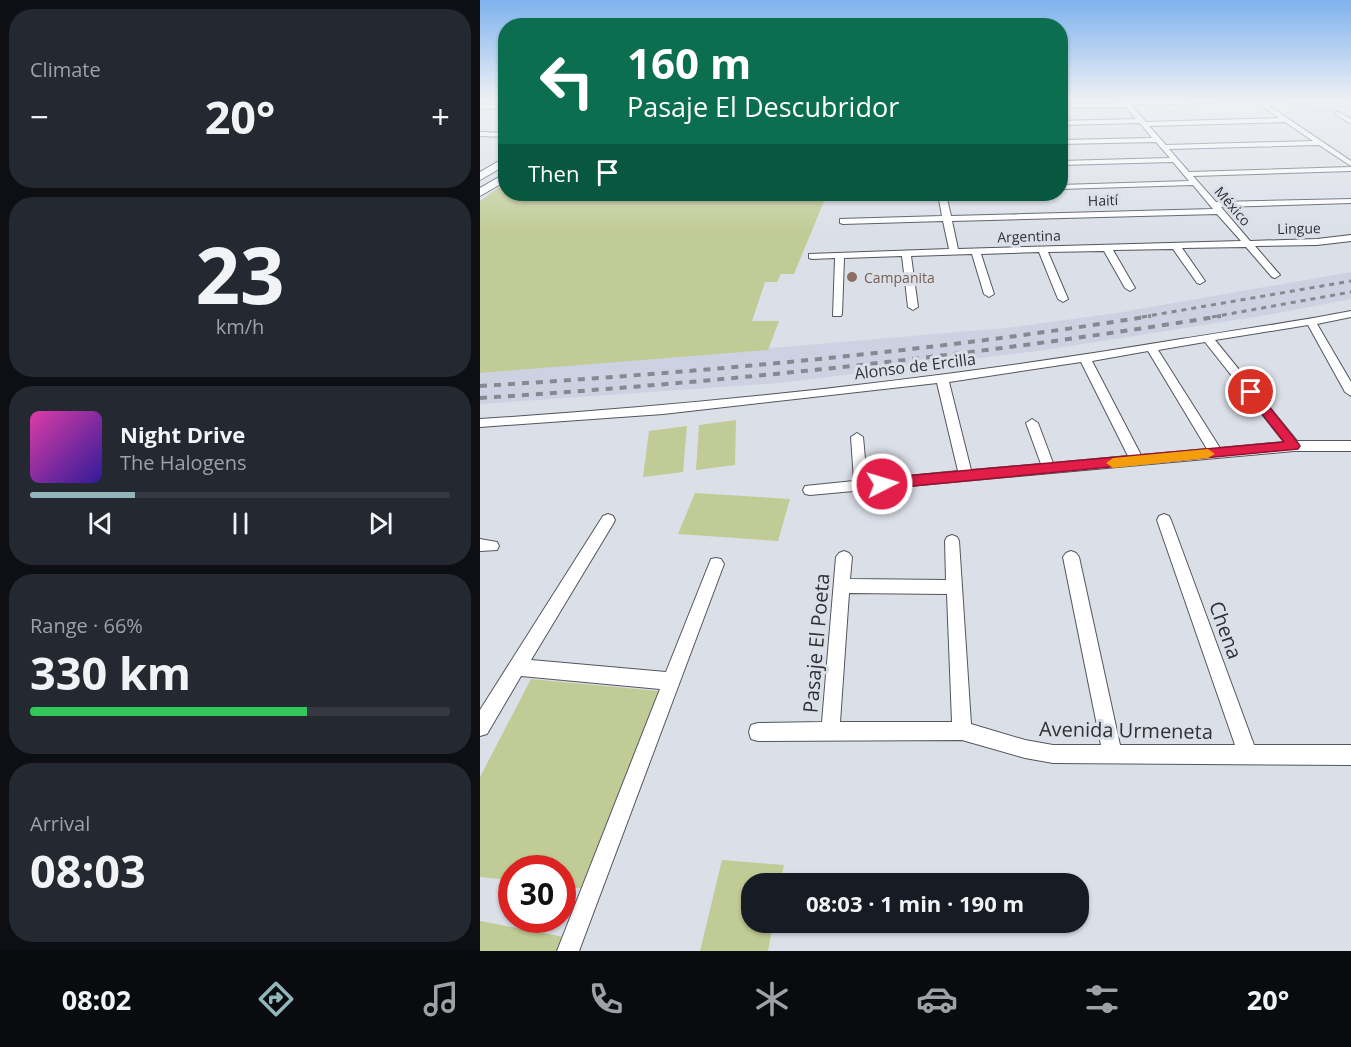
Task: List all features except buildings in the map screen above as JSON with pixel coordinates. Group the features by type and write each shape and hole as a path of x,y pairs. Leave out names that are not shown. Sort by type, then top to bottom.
{"main road":[{"path":"480,170 498,162"},
{"path":"480,177 498,164"},
{"path":"480,186 498,174"},
{"path":"480,193 498,181"}],"street":[{"path":"1164,147 1228,145"},
{"path":"1324,145 1351,164"},
{"name":"México","path":"1164,147 1275,275"},
{"path":"1068,163 1175,160"},
{"path":"1187,174 1351,169"},
{"path":"1068,188 1196,183"},
{"path":"943,201 954,251"},
{"name":"Haití","path":"843,221 1351,201"},
{"name":"Lingue","path":"1247,243 1317,242 1351,238"},
{"name":"Argentina","path":"812,256 1247,243"},
{"path":"1175,245 1200,281"},
{"path":"1106,247 1130,288"},
{"path":"1042,249 1063,299"},
{"path":"975,251 989,294"},
{"path":"906,253 913,308"},
{"path":"837,314 840,255"},
{"name":"Alonso de Ercilla","path":"480,423 595,417 696,408 942,380 1086,360 1351,314"},
{"path":"1311,322 1351,392"},
{"path":"1208,338 1294,446"},
{"path":"1152,349 1216,453"},
{"path":"1086,360 1137,461"},
{"path":"942,380 966,476"},
{"path":"1032,423 1048,469"},
{"path":"857,437 861,485"},
{"path":"810,490 1294,446 1351,446"},
{"path":"480,727 608,520"},
{"name":"Chena","path":"1164,520 1248,754"},
{"path":"952,541 962,731"},
{"name":"Pasaje El Poeta","path":"830,731 844,557"},
{"path":"1071,557 1113,755"},
{"path":"568,951 716,564"},
{"path":"842,586 954,587"},
{"path":"517,667 670,681"},
{"name":"Avenida Urmeneta","path":"758,732 962,731 1025,749 1053,754 1351,755"}],"shaded area":[{"path":"1351,272 1351,299 1267,315 1045,350 780,383 480,404 480,373 1006,328 1117,313"}],"green space":[{"path":"498,188 498,201 824,201 794,274 781,274 777,282 765,282 752,321 779,321 768,350 480,373 480,201"},
{"path":"736,420 735,465 696,470 699,425"},
{"path":"687,426 683,472 643,477 649,431"},
{"path":"695,493 790,499 778,541 678,534"},
{"path":"531,679 659,691 586,889 576,888 576,855 498,855 498,879 480,877 480,777"},
{"path":"722,860 784,865 782,873 741,873 741,933 771,933 768,951 700,951"},
{"path":"480,921 498,924 498,933 543,933 564,937 558,951 480,951"}],"railway":[{"path":"1142,317 1351,281"},
{"path":"1212,317 1351,292"},
{"path":"480,386 817,359 984,340 1151,316"},
{"path":"480,398 759,376 851,366 1036,343 1221,316"}],"slow traffic":[{"path":"1113,463 1208,454"}],"place":[{"name":"Campanita","path":"852,277"}],"route":[{"path":"882,484 1294,446 1251,392"}]}
